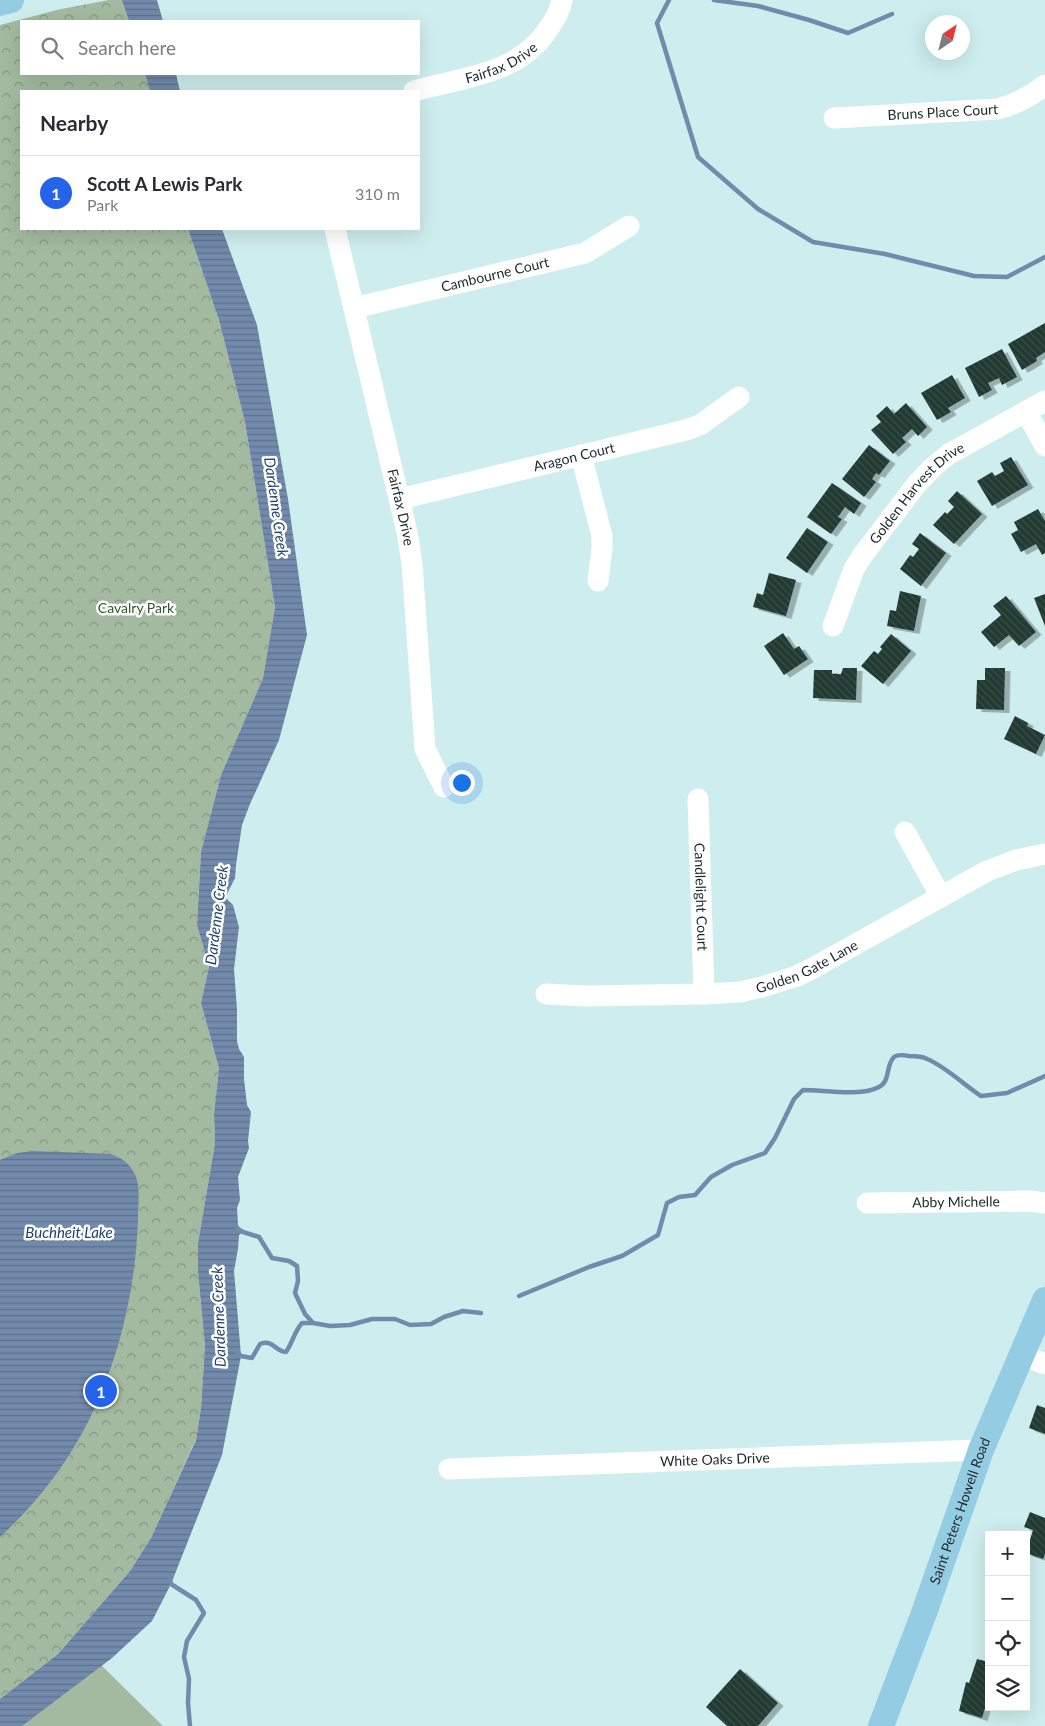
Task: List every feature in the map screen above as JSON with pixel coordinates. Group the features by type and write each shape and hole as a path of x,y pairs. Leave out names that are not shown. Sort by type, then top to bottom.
{"main road":[{"path":"0,3 11,0"},
{"name":"Saint Peters Howell Road","path":"881,1726 924,1612 981,1450 1045,1300"}],"street":[{"name":"Fairfax Drive","path":"418,90 494,70 519,59 544,36 562,0"},
{"name":"Bruns Place Court","path":"834,118 998,109 1017,104 1035,94 1045,85"},
{"name":"Cambourne Court","path":"354,308 584,254 629,226"},
{"name":"Fairfax Drive","path":"335,230 400,499 412,564 425,749 444,787"},
{"name":"Aragon Court","path":"400,499 686,430 700,425 739,397"},
{"name":"Golden Harvest Drive","path":"833,626 854,569 862,556 916,485 932,468 949,454 1045,401"},
{"path":"1026,411 1045,446"},
{"path":"581,455 602,536 598,582"},
{"name":"Candlelight Court","path":"698,799 704,994"},
{"path":"905,832 941,897"},
{"name":"Golden Gate Lane","path":"546,994 586,996 704,994 740,992 782,982 797,976 1003,864 1045,854"},
{"name":"Abby Michelle","path":"867,1204 1031,1201 1045,1203"},
{"path":"1021,1355 1045,1364"},
{"name":"White Oaks Drive","path":"449,1469 981,1450"}],"green space":[{"name":"Cavalry Park","path":"109,0 123,0 129,20 20,20 20,75 145,75 150,90 20,90 20,230 188,230 219,320 245,422 275,607 263,678 221,775 201,852 197,925 209,967 201,1003 219,1068 214,1114 215,1143 198,1243 198,1272 205,1346 201,1408 196,1439 151,1538 130,1571 58,1654 0,1699 0,25 61,9"},
{"path":"94,1658 163,1726 0,1726"}],"water":[{"path":"122,0 157,0 163,20 129,20"},
{"path":"145,75 176,75 180,90 150,90"},
{"name":"Dardenne Creek","path":"188,230 222,230 257,325 288,499 307,635 279,740 242,825 235,878 227,894 227,899 233,905 239,927 234,969 237,1041 244,1057 247,1105 251,1112 249,1148 238,1177 240,1200 237,1208 238,1225 243,1232 239,1235 234,1271 241,1356 222,1455 171,1584 152,1621 112,1658 22,1726 0,1726 0,1699 58,1654 130,1571 151,1538 196,1440 201,1408 205,1346 198,1272 198,1243 215,1143 214,1114 219,1068 201,1003 209,967 197,925 201,852 221,775 263,678 275,607 245,422 219,320"},
{"name":"Buchheit Lake","path":"33,1151 111,1154 127,1164 133,1171 138,1185 137,1244 130,1295 118,1347 89,1420 71,1452 39,1497 0,1537 0,1160 17,1153"}],"building":[{"path":"1045,323 1045,352 1036,358 1037,361 1022,370 1008,344"},
{"path":"1002,349 1017,377 1002,385 999,378 988,383 992,390 979,397 965,368"},
{"path":"952,375 965,398 948,408 951,412 937,420 921,393"},
{"path":"906,403 927,427 918,436 912,429 902,438 906,442 893,454 871,430 881,422 876,416 887,406 894,414"},
{"path":"869,445 890,461 879,475 876,473 872,479 876,482 864,497 842,479"},
{"path":"1011,457 1028,485 992,506 977,481 992,472 995,476 1004,471 1000,463"},
{"path":"832,483 861,503 854,514 845,507 838,517 842,519 831,534 807,517"},
{"path":"957,491 982,514 954,544 933,525 945,512 947,514 954,507 948,501"},
{"path":"1038,509 1045,521 1045,553 1042,555 1036,544 1021,552 1011,534 1018,530 1014,522"},
{"path":"807,528 828,542 807,573 786,558"},
{"path":"920,533 946,553 921,586 900,569 910,555 913,557 919,549 912,544"},
{"path":"769,573 796,580 786,616 753,607 757,593 763,595"},
{"path":"900,591 921,596 914,631 887,626 890,610 896,611"},
{"path":"1045,594 1045,626 1034,598"},
{"path":"1006,596 1036,632 1019,646 1009,635 994,647 981,632 1001,615 993,606"},
{"path":"783,633 794,649 799,646 808,659 784,675 764,646"},
{"path":"891,634 911,651 883,684 861,666 874,651 878,654 882,649 880,647"},
{"path":"843,668 857,668 856,700 813,698 814,670 832,670 832,674 841,674"},
{"path":"985,668 1005,668 1004,710 976,709 977,680 985,680"},
{"path":"1015,716 1028,723 1027,726 1045,735 1036,754 1004,739"},
{"path":"1037,1405 1045,1408 1045,1434 1029,1428"},
{"path":"1030,1512 1045,1518 1045,1554 1043,1559 1030,1554 1030,1540 1033,1530 1024,1527"},
{"path":"977,1659 985,1661 985,1708 982,1718 959,1711 966,1682 969,1683"},
{"path":"740,1669 778,1703 758,1726 727,1726 706,1707"}],"waterway":[{"path":"669,0 657,23 698,157 758,209 813,242 885,254 974,276 1007,277 1045,257"},
{"path":"714,0 758,6 848,33 892,14"},
{"path":"519,1296 589,1267 622,1256 658,1235 667,1203 679,1197 695,1195 711,1177 732,1165 765,1153 775,1138 794,1099 803,1090 842,1092 871,1090 883,1084 891,1061 899,1055 920,1057 934,1062 981,1096 1007,1093 1045,1076"},
{"path":"238,1229 259,1237 272,1258 289,1261 297,1266 298,1281 295,1293 305,1314 313,1323 330,1326 350,1325 372,1319 395,1319 410,1325 431,1324 444,1317 463,1311 481,1313"},
{"name":"Dardenne Creek","path":"236,1351 241,1356 252,1358 260,1344 268,1343 286,1352 302,1323 313,1323"},
{"path":"170,1579 171,1584 196,1600 204,1613 187,1641 184,1657 189,1679 188,1703 190,1726"}],"place":[{"name":"Scott A Lewis Park","path":"101,1391"}]}
